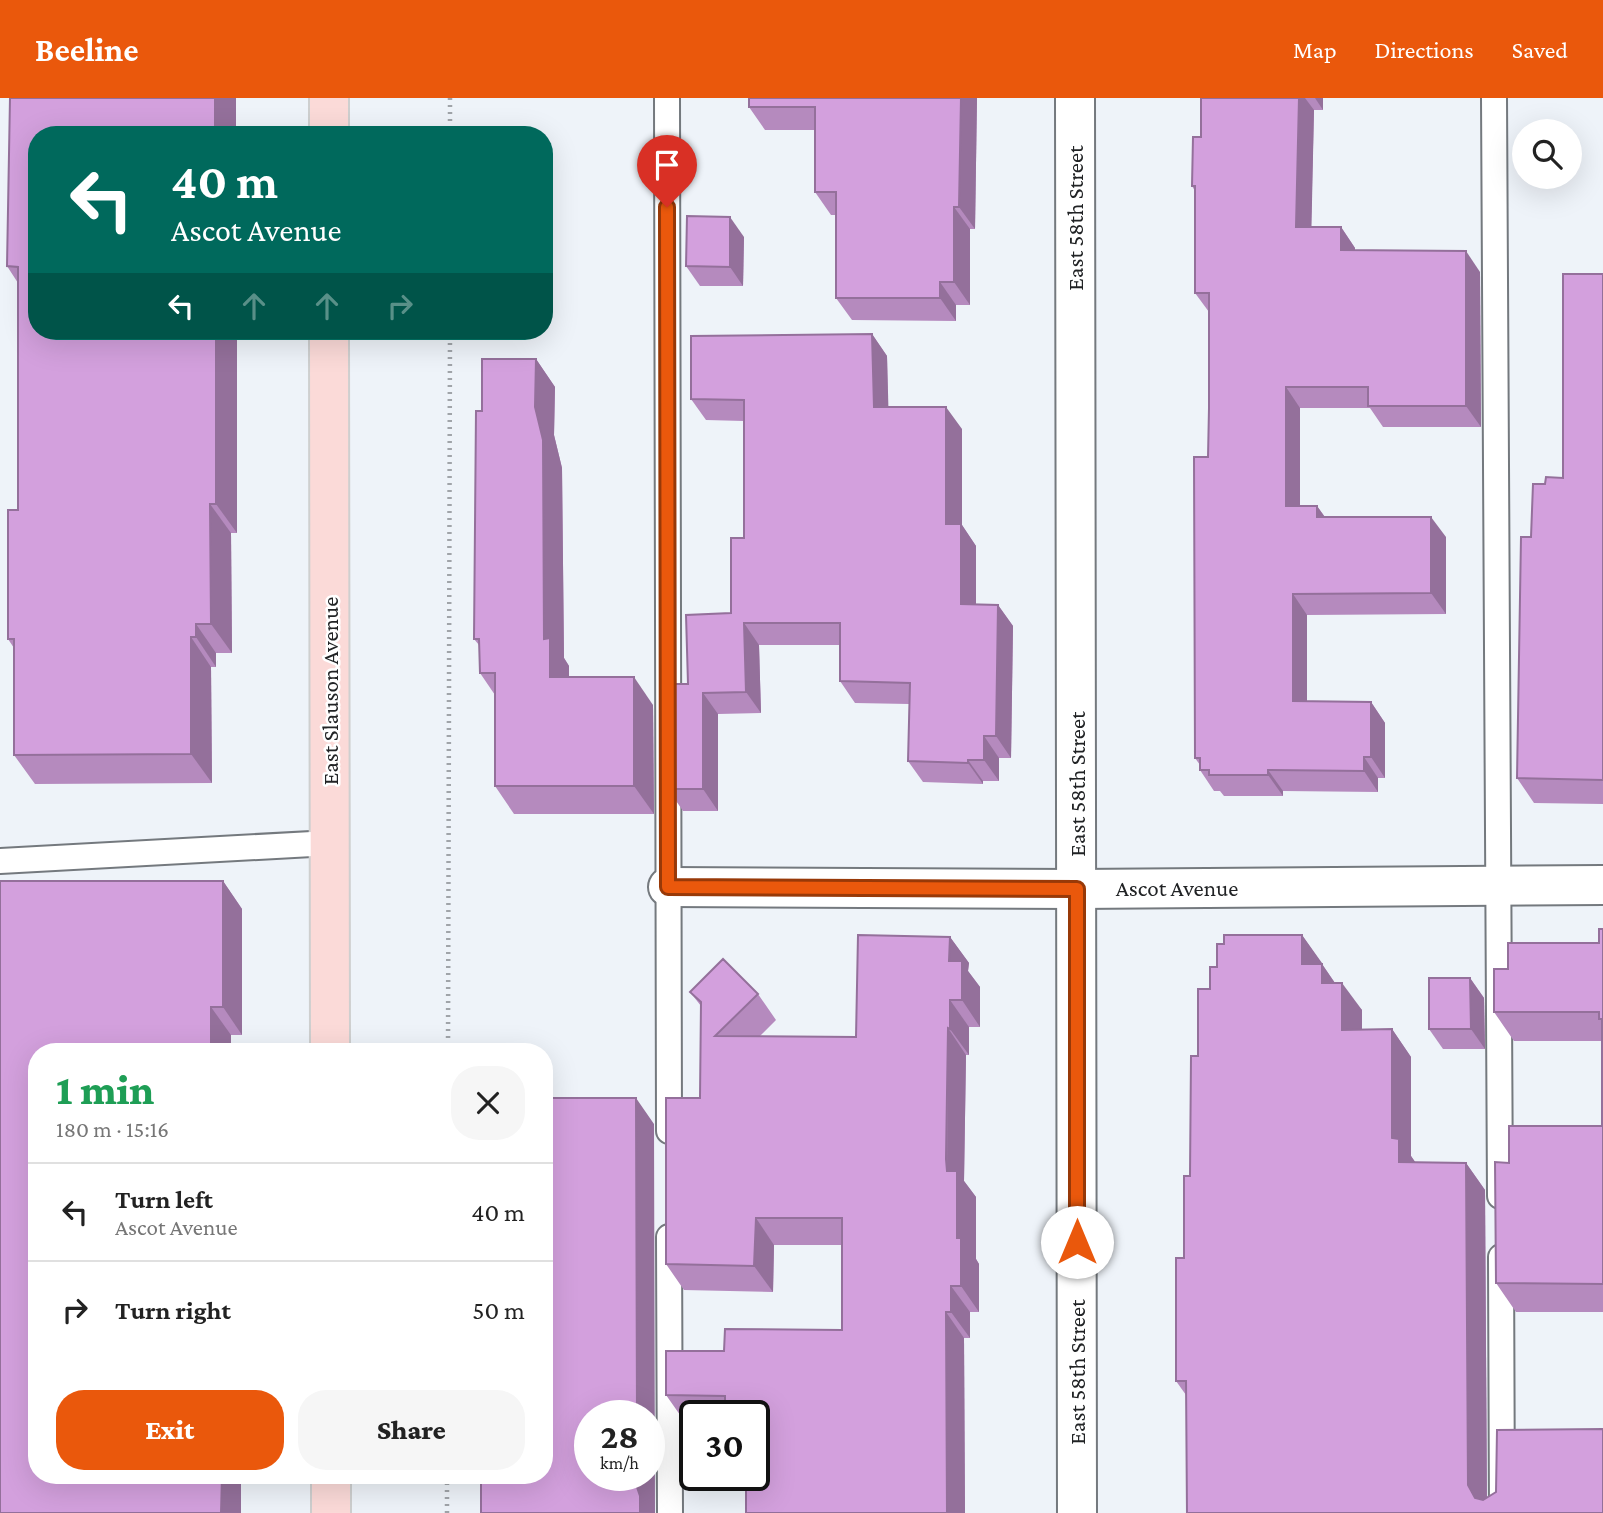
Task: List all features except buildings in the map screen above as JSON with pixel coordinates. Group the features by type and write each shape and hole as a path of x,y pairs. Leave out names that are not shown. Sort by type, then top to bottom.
{"main road":[{"path":"329,98 329,126"},
{"name":"East Slauson Avenue","path":"329,340 330,1043"},
{"path":"331,1484 331,1513"}],"street":[{"name":"East 58th Street","path":"1074,98 1077,1513"},
{"name":"Ascot Avenue","path":"668,887 1077,889 1603,886"}],"lane":[{"path":"667,98 669,1151"},
{"path":"1494,98 1502,1513"},
{"path":"0,861 330,843"},
{"path":"669,1207 670,1513"}],"path":[{"path":"450,98 450,126"},
{"path":"448,1043 450,340"},
{"path":"447,1484 447,1513"}],"route":[{"path":"667,207 668,887 1077,889 1077,1242"}]}
